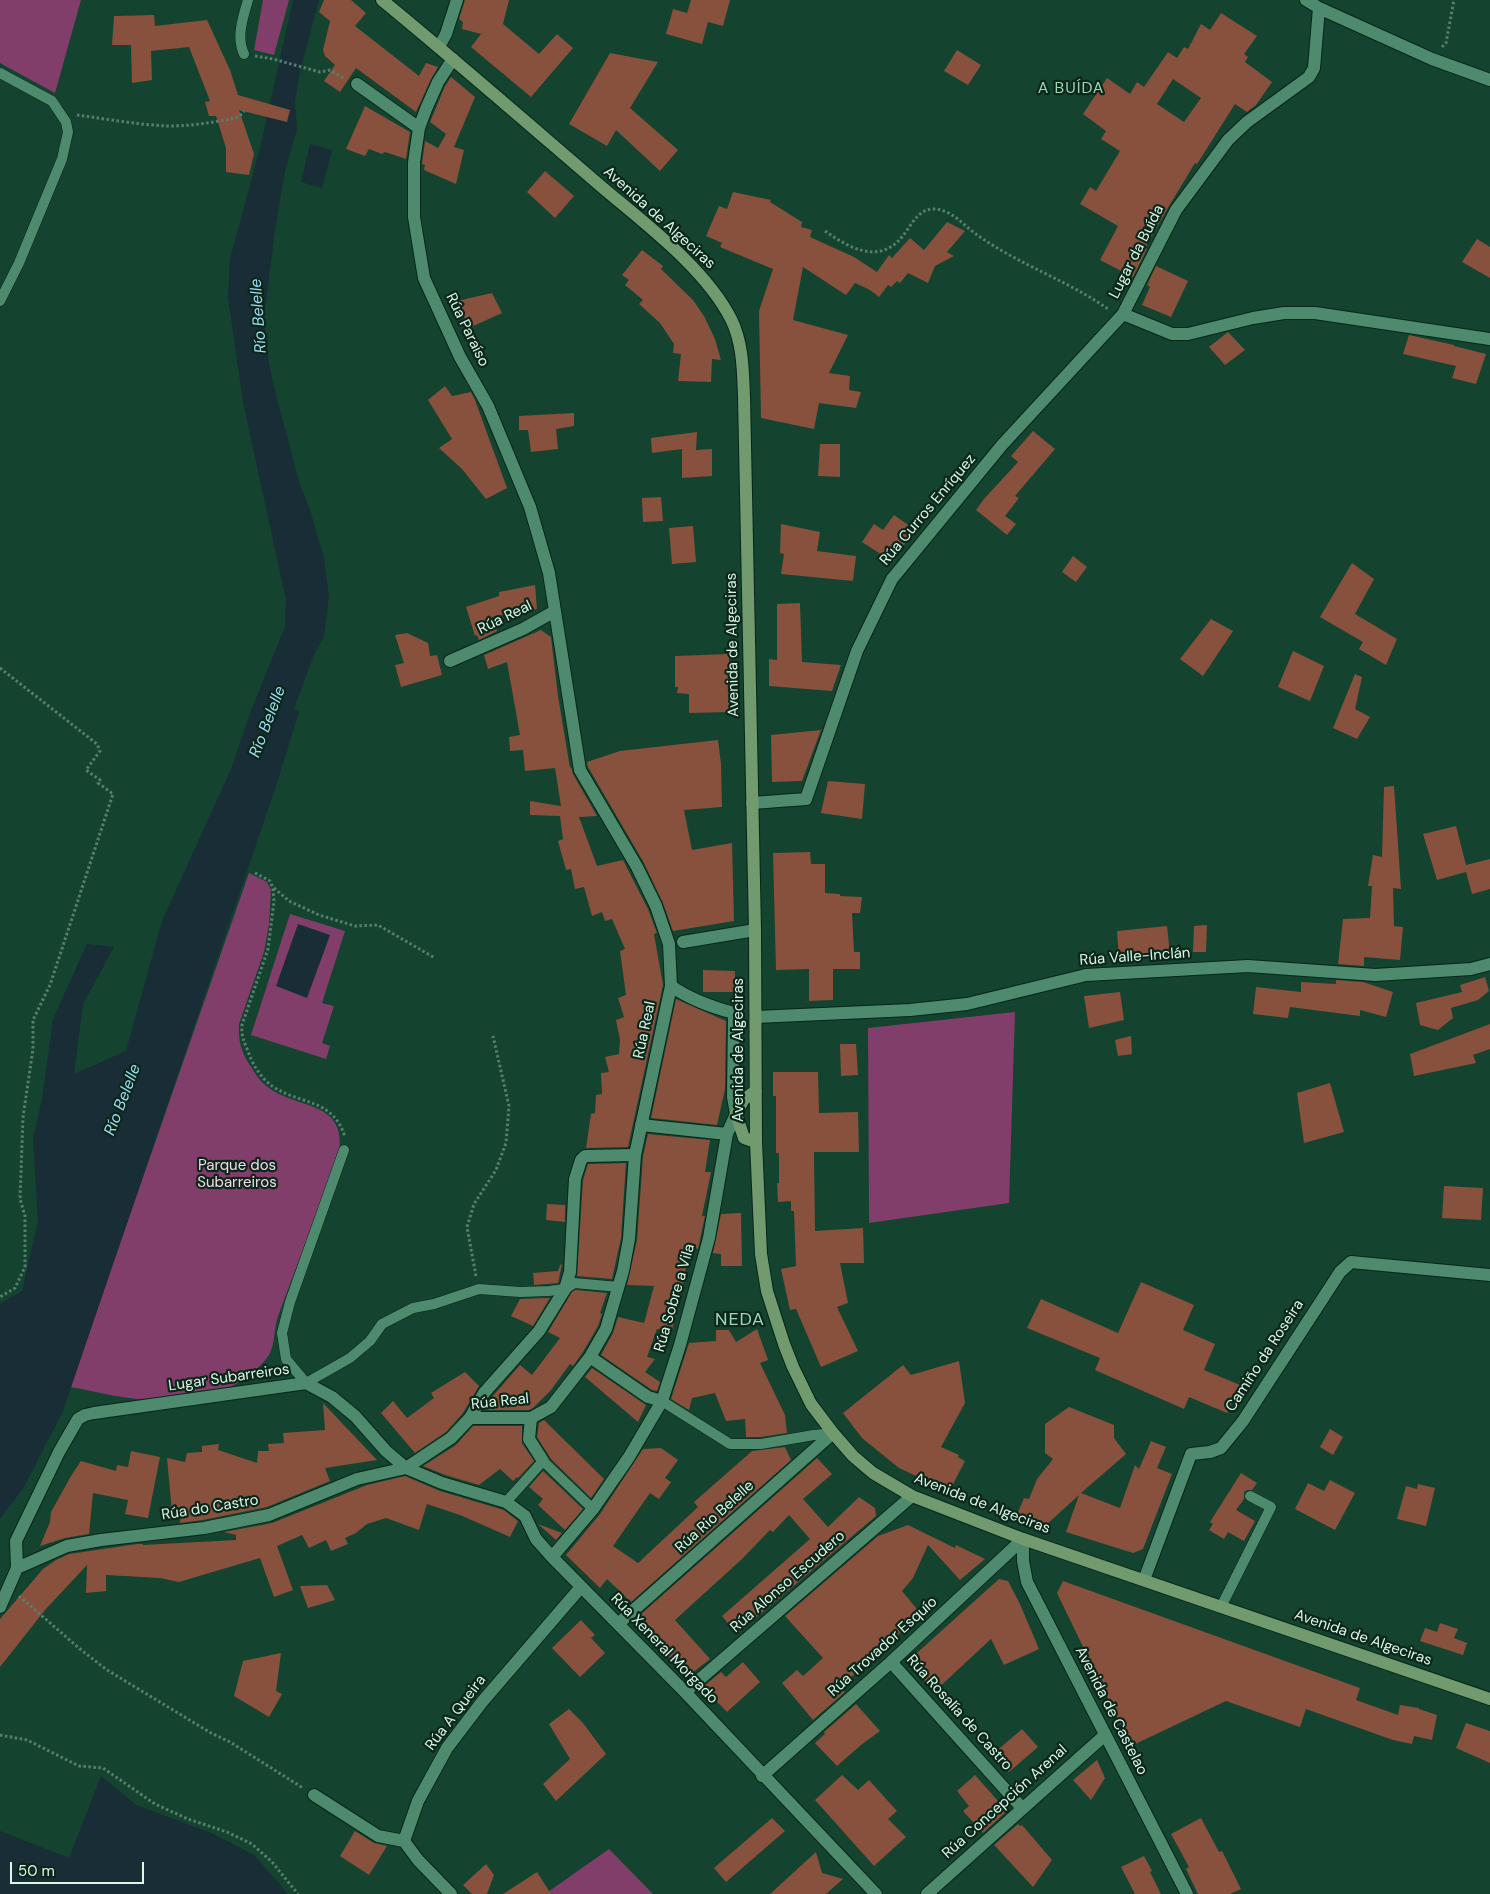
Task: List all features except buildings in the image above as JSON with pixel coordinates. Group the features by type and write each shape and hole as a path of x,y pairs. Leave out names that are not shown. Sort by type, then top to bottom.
{"main road":[{"name":"Avenida de Algeciras","path":"382,0 684,258 718,297 731,320 739,341 744,397 755,930 756,1142 761,1254 767,1291 793,1367 811,1404 853,1456 874,1473 912,1496 1023,1539 1490,1699"},
{"path":"756,1091 744,1099 736,1114 744,1138 756,1142"},
{"path":"736,1114 756,1116"}],"street":[{"path":"439,47 446,34 457,0"},
{"path":"1306,0 1319,8 1432,58 1490,80"},
{"name":"Lugar da Buída","path":"1319,8 1314,68 1310,77 1247,122 1228,140 1176,210 1123,314 1172,334 1188,334 1253,318 1284,313 1315,313 1490,339"},
{"name":"Rúa Paraíso","path":"453,59 438,82 419,128 414,162 414,217 424,278 460,357 488,406 530,507 549,573 555,611"},
{"path":"357,84 419,128"},
{"name":"Rúa Curros Enríquez","path":"752,802 806,799 857,651 892,579 1002,446 1123,314"},
{"name":"Rúa Real","path":"406,1468 451,1438 470,1418 531,1418 551,1407 590,1357 606,1329 619,1287 629,1239 635,1155 671,986 668,944 656,906 637,867 580,770 555,611 523,629 450,661"},
{"path":"683,942 755,930"},
{"name":"Rúa Valle-Inclán","path":"756,1016 910,1010 968,1004 1086,975 1248,966 1375,975 1471,969 1490,964"},
{"path":"671,986 687,998 734,1013 733,1097 736,1114"},
{"name":"Rúa Sobre a Vila","path":"552,1557 593,1509 662,1401 680,1345 709,1238 727,1134 736,1114"},
{"path":"641,1125 727,1134"},
{"path":"470,1418 484,1392 539,1331 566,1289 570,1272 575,1179 581,1160 585,1156 635,1155"},
{"name":"Camiño da Roseira","path":"1144,1580 1191,1454 1210,1452 1221,1448 1242,1421 1340,1272 1351,1262 1490,1275"},
{"path":"590,1357 648,1397 662,1401"},
{"name":"Lugar Subarreiros","path":"17,1568 16,1541 59,1452 78,1420 85,1415 306,1383 332,1397 355,1416 386,1451 406,1468"},
{"path":"531,1418 529,1439 543,1461"},
{"name":"Rúa Rio Belelle","path":"618,1624 833,1433"},
{"name":"Rúa Xeneral Morgado","path":"406,1468 442,1482 506,1502 525,1516 536,1538 552,1557 684,1692 876,1894"},
{"name":"Rúa do Castro","path":"17,1568 67,1546 101,1540 204,1528 269,1515 357,1479 406,1468"},
{"name":"Rúa Alonso Escudero","path":"684,1692 912,1496"},
{"name":"Rúa Trovador Esquío","path":"762,1776 891,1662 1023,1539"},
{"name":"Avenida de Castelao","path":"1023,1539 1027,1582 1187,1894"},
{"path":"0,1607 17,1568"},
{"name":"Rúa A Queira","path":"404,1841 418,1801 447,1748 482,1702 581,1587"},
{"name":"Rúa Rosalía de Castro","path":"891,1662 1022,1808"},
{"name":"Rúa Concepción Arenal","path":"927,1894 1105,1735"},
{"path":"314,1795 378,1836 404,1841 418,1860 451,1894"}],"lane":[{"path":"244,54 240,47 240,36 242,19 248,0"},
{"path":"0,73 52,101 61,113 68,132 62,158 19,263 0,301"},
{"path":"344,1150 290,1302 282,1333 286,1359 306,1383 350,1358 370,1341 382,1324 413,1308 434,1304 479,1289 520,1292 566,1289 574,1283 619,1287"},
{"path":"662,1401 730,1444 761,1444 833,1433"},
{"path":"506,1502 543,1461 593,1509"},
{"path":"1221,1607 1271,1507 1250,1496"}],"path":[{"path":"1432,58 1446,43 1454,0"},
{"path":"273,59 320,72 330,70 357,84"},
{"path":"61,113 169,126 232,119 239,117 244,111"},
{"path":"825,231 845,244 877,253 886,250 901,238 912,221 923,212 933,209 945,211 1000,249 1092,298 1108,309 1123,314"},
{"path":"0,668 97,744 100,751 86,770 100,780 98,783 113,794 50,985 33,1020 33,1049 23,1118 20,1199 25,1216 24,1267 15,1288 0,1297"},
{"path":"255,873 270,881 274,888 289,901 319,915 355,926 378,925 435,958"},
{"path":"274,888 268,949 242,1025 242,1037 253,1064 272,1086 315,1104 333,1114 342,1129 345,1139 344,1150"},
{"path":"479,1289 467,1227 474,1204 496,1170 506,1143 509,1106 493,1036"},
{"path":"9,1587 107,1670 211,1733 230,1742 314,1795"},
{"path":"0,1735 27,1740 79,1766 103,1768 155,1804 188,1819 227,1832 252,1844 272,1862 298,1894"}],"green space":[{"path":"0,0 81,0 55,93 0,63"},
{"path":"263,0 289,0 274,55 254,50"},
{"name":"Parque dos Subarreiros","path":"249,873 267,882 271,890 269,924 264,952 239,1024 242,1050 253,1071 266,1086 281,1095 318,1109 328,1115 336,1124 340,1137 339,1154 278,1316 272,1349 262,1364 240,1382 220,1390 197,1395 138,1399 70,1387"},
{"path":"290,914 345,931 322,1003 334,1006 322,1043 330,1046 326,1059 251,1035"},
{"path":"1015,1012 1009,1203 869,1223 868,1028"},
{"path":"609,1849 653,1894 545,1894"}],"water":[{"name":"Río Belelle","path":"293,0 319,0 300,71 295,101 297,129 285,171 275,230 264,319 269,364 277,399 300,485 310,510 324,558 329,596 324,636 313,657 294,709 299,712 277,783 63,1411 24,1487 0,1519 0,1304 22,1291 38,1221 33,1139 42,1099 53,1019 87,944 114,947 83,1004 74,1074 126,1051 162,921 231,769 252,708 285,627 286,600 243,402 228,297 230,259 260,148"},
{"path":"310,144 332,150 322,188 301,182"},
{"path":"298,924 330,935 307,998 276,986"},
{"path":"101,1776 136,1805 211,1833 254,1855 288,1894 0,1894 0,1831 69,1858"}],"district":[{"name":"A BUÍDA","path":"1071,89"},
{"name":"NEDA","path":"740,1320"}]}
